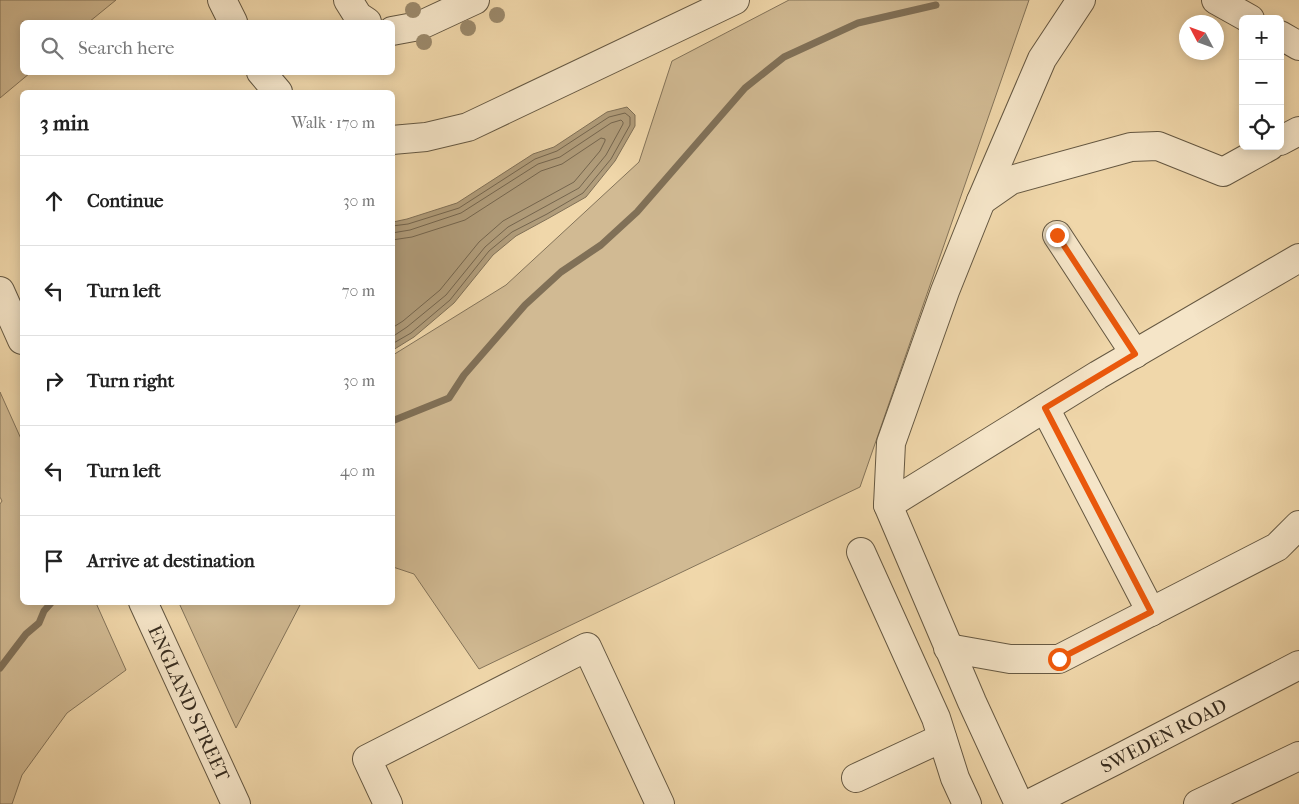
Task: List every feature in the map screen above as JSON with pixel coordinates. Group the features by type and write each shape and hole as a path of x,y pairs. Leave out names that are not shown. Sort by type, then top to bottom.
{"street":[{"path":"222,0 232,20"},
{"path":"348,0 358,16 364,20"},
{"path":"395,30 418,26 475,0"},
{"path":"395,140 426,137 468,127 735,0"},
{"path":"1019,804 948,648 888,505 891,443 945,291 981,201 1042,59 1081,0"},
{"path":"1216,0 1243,15"},
{"path":"1284,37 1299,46"},
{"path":"264,75 276,90"},
{"path":"1284,139 1299,131"},
{"path":"981,201 1011,180 1131,147 1158,146 1223,172 1263,150"},
{"path":"1057,235 1135,354"},
{"path":"888,505 1045,408 1299,258"},
{"path":"0,291 12,330"},
{"path":"1045,408 1151,612"},
{"path":"948,648 1010,659 1059,659 1278,547 1299,525"},
{"path":"861,552 936,718 955,778 967,804"},
{"name":"ENGLAND STREET","path":"144,605 236,804"},
{"path":"388,804 367,759 587,647 660,804"},
{"name":"SWEDEN ROAD","path":"1029,804 1114,762 1299,665"},
{"path":"856,778 942,738"},
{"path":"1198,804 1299,756"}],"shaded area":[{"path":"0,0 116,0 91,20 20,20 20,75 28,75 0,98"},
{"path":"789,0 1029,0 860,487 479,669 414,574 395,568 395,354 506,285 639,162 672,61"},
{"path":"0,392 20,437 20,605 97,605 126,670 67,713 22,775 12,804 0,804 0,504 2,501 0,497"},
{"path":"180,605 300,605 236,728"}],"water":[{"path":"627,107 635,115 635,126 615,161 586,197 516,236 493,255 454,303 414,337 395,349 395,222 457,203 533,154 554,147 607,112"}],"waterway":[{"path":"395,420 449,398 464,375 525,305 561,272 601,245 637,212 745,88 784,57 858,23 936,5"},
{"path":"0,668 26,634 39,623 44,611 49,605"}],"route":[{"path":"1057,235 1135,354 1045,408 1151,612 1059,659"}]}
